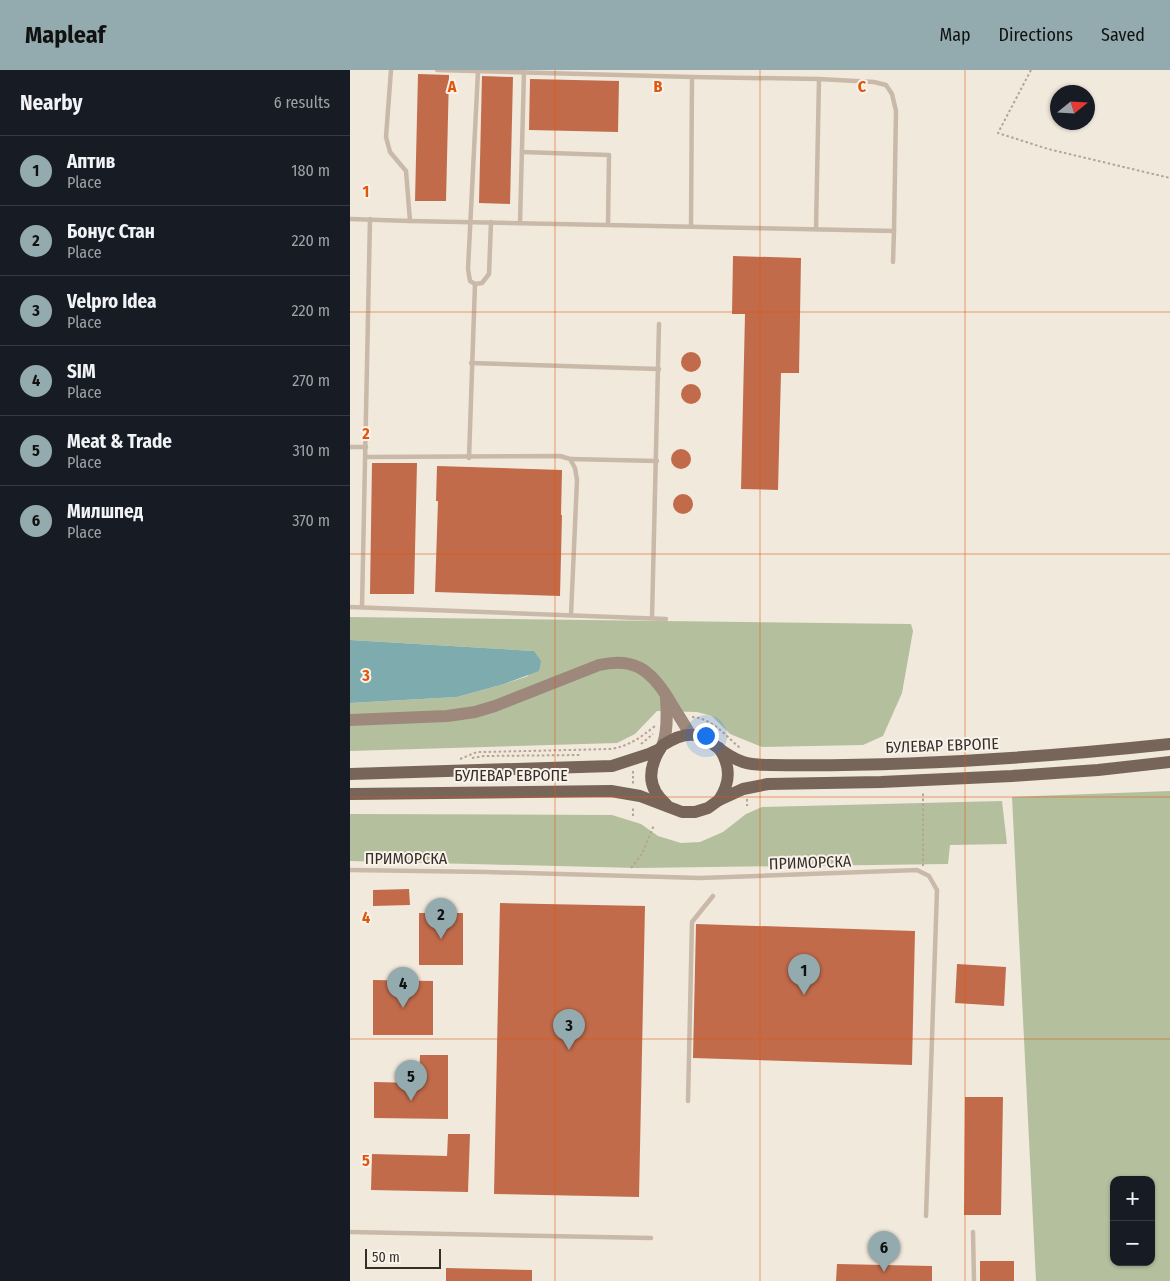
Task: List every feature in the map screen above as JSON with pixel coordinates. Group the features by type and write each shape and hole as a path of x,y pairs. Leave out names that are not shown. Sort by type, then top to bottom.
{"main road":[{"name":"БУЛЕВАР ЕВРОПЕ","path":"350,774 612,766 649,754 672,739 690,734 709,740 742,762 769,766 883,764 1013,758 1099,752 1170,744"},
{"path":"661,747 653,760 651,773 653,787 660,798 670,807"},
{"path":"719,748 725,758 728,774 725,791 719,800"},
{"name":"БУЛЕВАР ЕВРОПЕ","path":"350,794 611,791 640,796 682,812 695,812 708,808 719,800 743,789 768,784 881,782 1012,776 1098,770 1170,762"}],"street":[{"path":"350,720 447,716 474,712 495,706 599,665 613,662 629,663 643,669 654,678 690,734"},
{"path":"661,747 666,720 666,696"}],"lane":[{"path":"391,70 386,137 390,152 406,170 410,221"},
{"path":"438,70 818,79 874,82 886,85 892,94 896,111 893,262"},
{"path":"478,71 468,269 470,280 475,284 482,283 490,274 491,222"},
{"path":"520,222 524,72"},
{"path":"692,77 692,226"},
{"path":"816,229 818,79"},
{"path":"522,152 609,155 608,224"},
{"path":"350,219 894,231"},
{"path":"362,607 370,219"},
{"path":"468,458 475,284"},
{"path":"652,618 659,324"},
{"path":"471,363 659,369"},
{"path":"350,447 366,448"},
{"path":"366,457 468,458 560,456 570,460 657,461"},
{"path":"570,460 575,468 577,480 571,615"},
{"path":"350,607 666,619"},
{"name":"ПРИМОРСКА","path":"350,870 713,878 917,870 923,874"},
{"path":"923,874 928,876 937,890 926,1216"},
{"path":"688,1101 692,922 713,896"},
{"path":"350,1232 651,1238"},
{"path":"973,1232 974,1281"}],"path":[{"path":"1031,70 998,133 1048,150 1170,178"},
{"path":"679,717 697,718 713,724 744,751"},
{"path":"458,759 476,752 611,749 624,747 639,740 655,726 666,720"},
{"path":"923,793 923,874"},
{"path":"624,876 642,854 654,825"}],"green space":[{"path":"350,617 911,624 913,631 902,693 883,736 863,745 762,747 730,734 712,716 697,712 657,711 635,734 617,743 350,751 350,703 457,697 504,684 528,676 534,651 350,640"},
{"path":"1170,791 1170,1281 1036,1281 1012,797"},
{"path":"1002,801 1007,844 950,845 948,864 637,868 350,861 350,814 612,815 641,824 658,836 681,843 700,842 723,832 746,814 762,807"}],"water":[{"path":"350,640 534,651 541,661 539,671 504,684 457,697 350,703"}],"building":[{"path":"418,74 449,75 446,201 415,201"},
{"path":"482,76 513,77 510,204 479,203"},
{"path":"530,79 619,81 618,132 529,130"},
{"path":"733,256 801,258 799,373 781,373 778,490 741,489 745,314 732,314"},
{"path":"687,352 695,352 701,358 701,366 695,372 687,372 681,366 681,358"},
{"path":"687,384 695,384 701,390 701,398 695,404 687,404 681,398 681,390"},
{"path":"677,449 685,449 691,455 691,463 685,469 677,469 671,463 671,455"},
{"path":"372,463 417,463 414,594 370,594"},
{"path":"437,466 562,470 560,596 435,592 438,501 436,501"},
{"path":"679,494 687,494 693,500 693,508 687,514 679,514 673,508 673,500"},
{"path":"409,889 410,905 373,906 373,890"},
{"path":"500,903 645,906 639,1197 494,1194"},
{"path":"419,913 463,913 463,965 419,965"},
{"path":"696,924 915,931 912,1065 693,1058"},
{"path":"957,964 1006,967 1004,1006 955,1003"},
{"path":"373,980 433,981 433,1035 373,1035"},
{"path":"420,1055 448,1055 448,1119 374,1118 374,1082 419,1083"},
{"path":"965,1097 1003,1097 1001,1215 964,1215"},
{"path":"448,1134 470,1134 468,1192 371,1190 372,1154 447,1156"},
{"path":"980,1261 1014,1261 1014,1281 980,1281"},
{"path":"837,1264 932,1266 932,1281 836,1281"},
{"path":"446,1268 532,1270 532,1281 446,1281"}],"place":[{"name":"Бонус Стан","path":"441,939"},
{"name":"Аптив","path":"804,995"},
{"name":"SIM","path":"403,1008"},
{"name":"Velpro Idea","path":"569,1050"},
{"name":"Meat & Trade","path":"411,1101"},
{"name":"Милшпед","path":"884,1272"}]}
